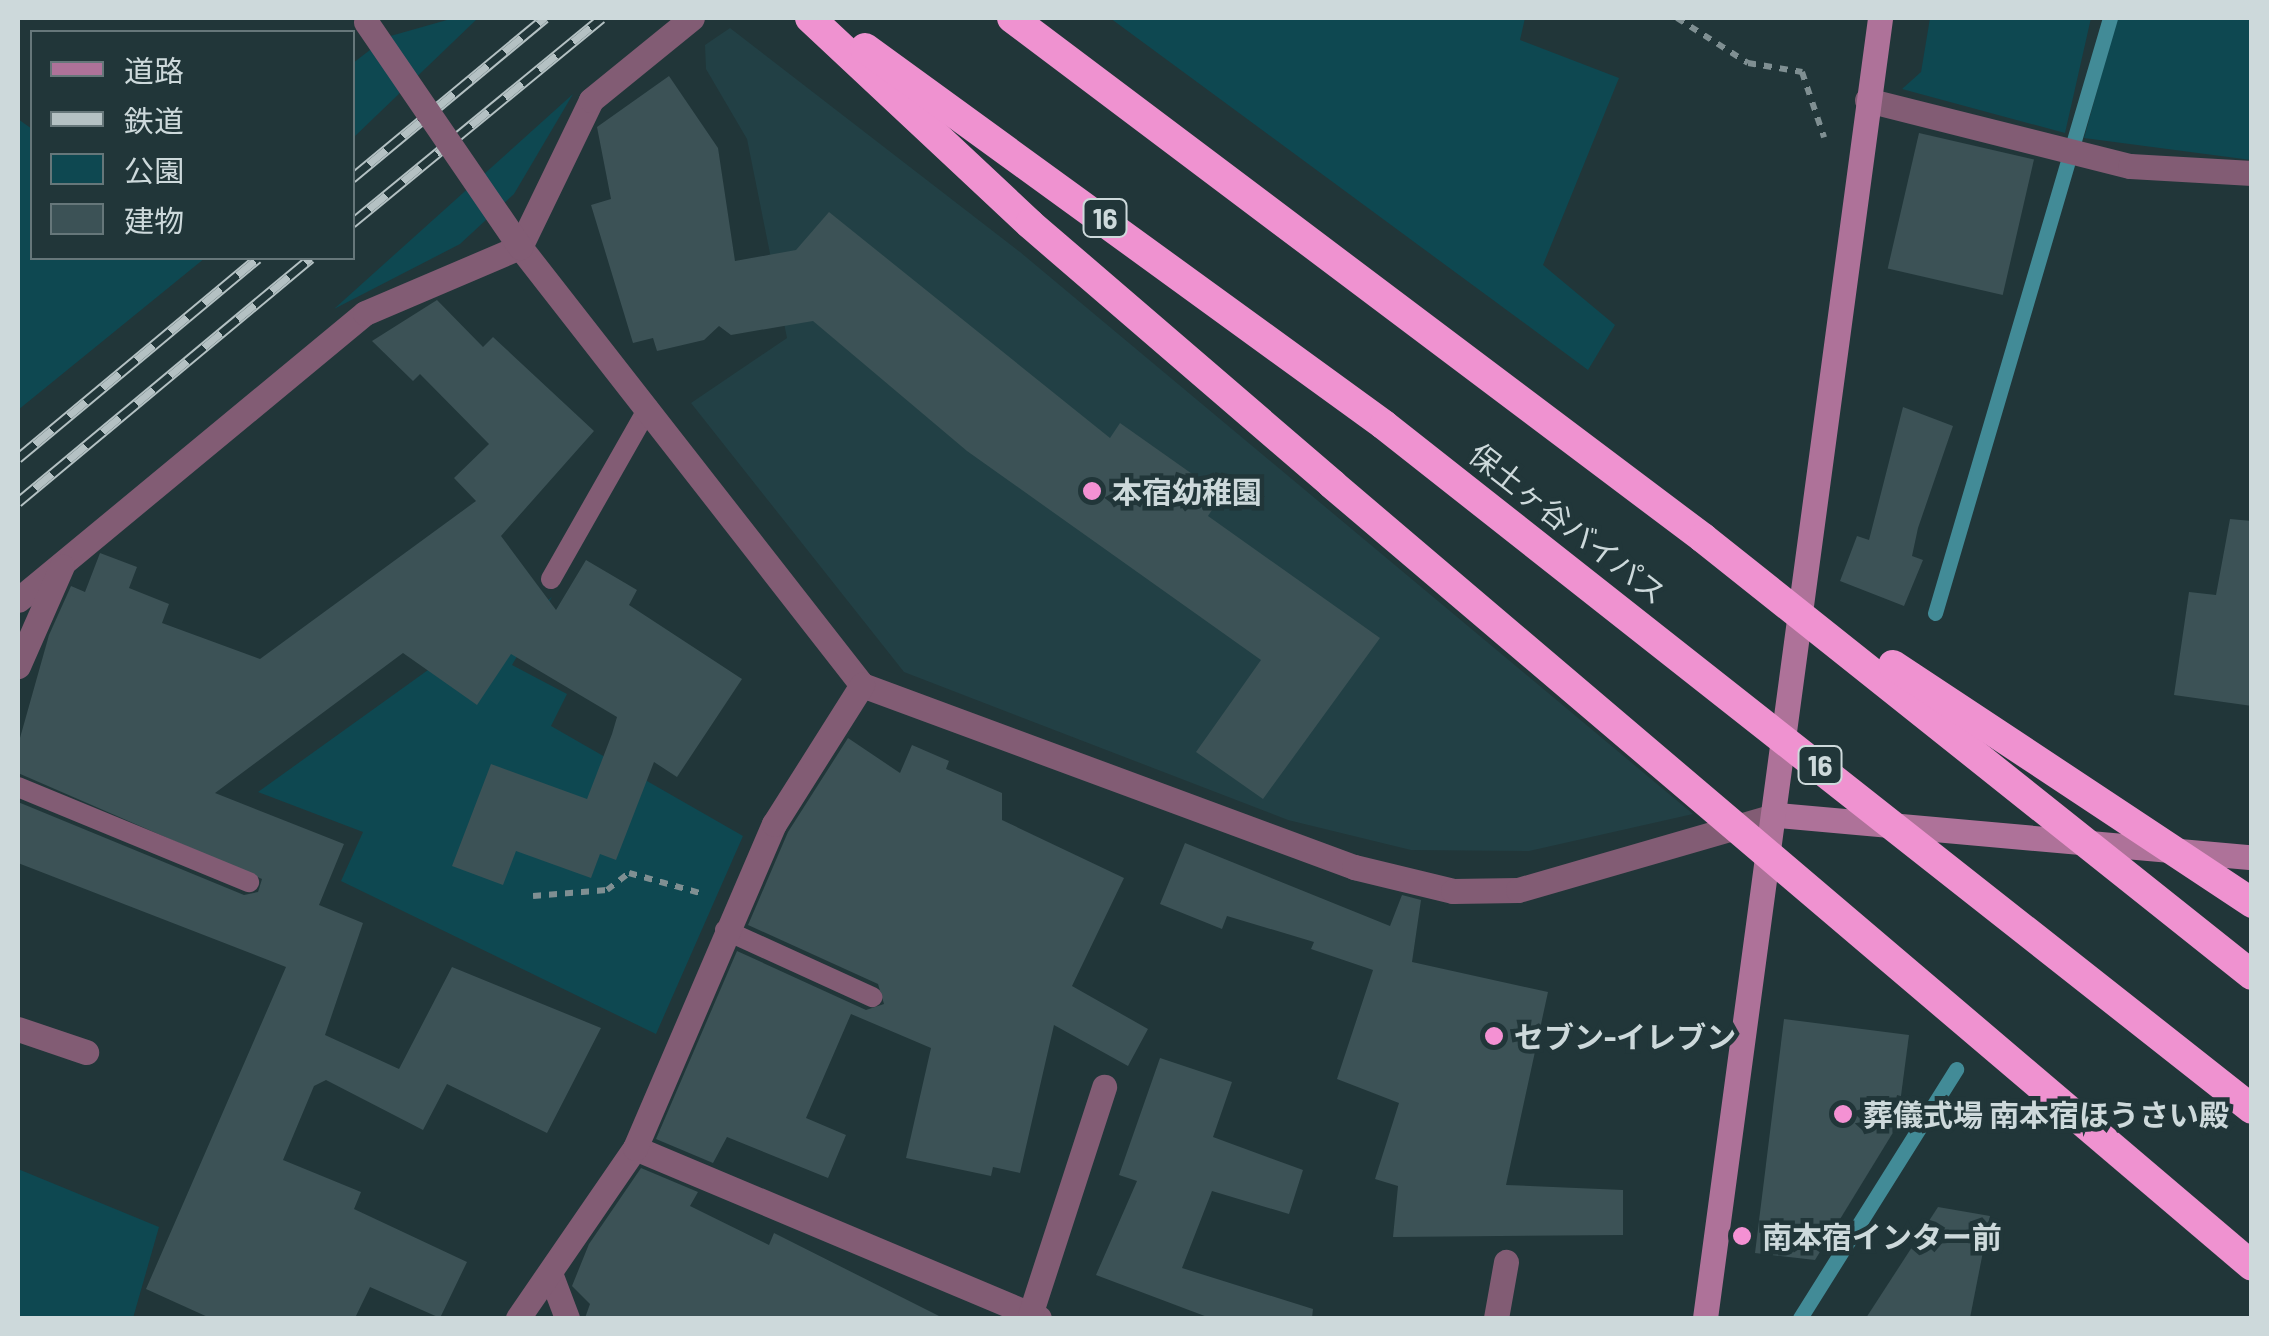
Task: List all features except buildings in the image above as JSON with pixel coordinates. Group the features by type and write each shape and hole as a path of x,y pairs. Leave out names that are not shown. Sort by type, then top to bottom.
{"highway":[{"path":"810,18 1030,224 2252,1266"},
{"name":"保土ヶ谷バイパス","path":"822,18 1384,425 2252,1109"},
{"path":"1012,18 1440,335 1703,538 2252,975"},
{"path":"1703,538 2252,903"}],"street":[{"path":"18,600 365,313 520,248 591,100 692,18"},
{"path":"1705,1318 1777,815 1880,18"},
{"path":"364,20 520,248 862,685 1354,867 1453,891 1518,890 1777,815 2252,857"},
{"path":"1868,100 2130,166 2252,173"},
{"path":"18,666 66,557"},
{"path":"518,1318 635,1148 735,904 862,685"},
{"path":"18,1029 86,1052"},
{"path":"635,1148 1034,1317 1104,1088"},
{"path":"1496,1318 1506,1262"},
{"path":"550,1273 566,1318"}],"lane":[{"path":"551,579 648,408"},
{"path":"18,786 249,882"},
{"path":"725,930 872,997"}],"path":[{"path":"1677,18 1748,64 1802,72 1821,134 1861,154"},
{"path":"533,896 608,890 628,874 735,904"}],"shaded area":[{"path":"730,28 1020,252 1693,814 1529,851 1411,850 1288,820 904,672 691,403 787,338 747,139 706,69 705,45"}],"green space":[{"path":"454,18 478,18 355,136 355,61 387,37"},
{"path":"1110,18 1525,18 1520,40 1619,78 1543,265 1615,325 1588,370"},
{"path":"1930,18 2091,18 2065,133 1902,89 1921,72"},
{"path":"2117,18 2251,18 2251,160 2084,138"},
{"path":"573,94 514,194 460,244 334,309"},
{"path":"18,119 30,128 30,260 203,260 18,410"},
{"path":"552,597 512,665 567,694 551,726 743,836 656,1034 341,881 363,832 258,792 481,632 515,627"},
{"path":"18,1169 159,1227 133,1318 18,1318"}],"waterway":[{"path":"1935,613 2110,18"},
{"path":"1800,1318 1956,1069"}],"railway":[{"path":"355,176 545,18"},
{"path":"355,221 602,18"},
{"path":"18,458 256,260"},
{"path":"18,502 309,260"}],"place":[{"name":"本宿幼稚園","path":"1092,491"},
{"name":"セブン-イレブン","path":"1494,1036"},
{"name":"葬儀式場 南本宿ほうさい殿","path":"1843,1114"},
{"name":"南本宿インター前","path":"1742,1236"}]}
